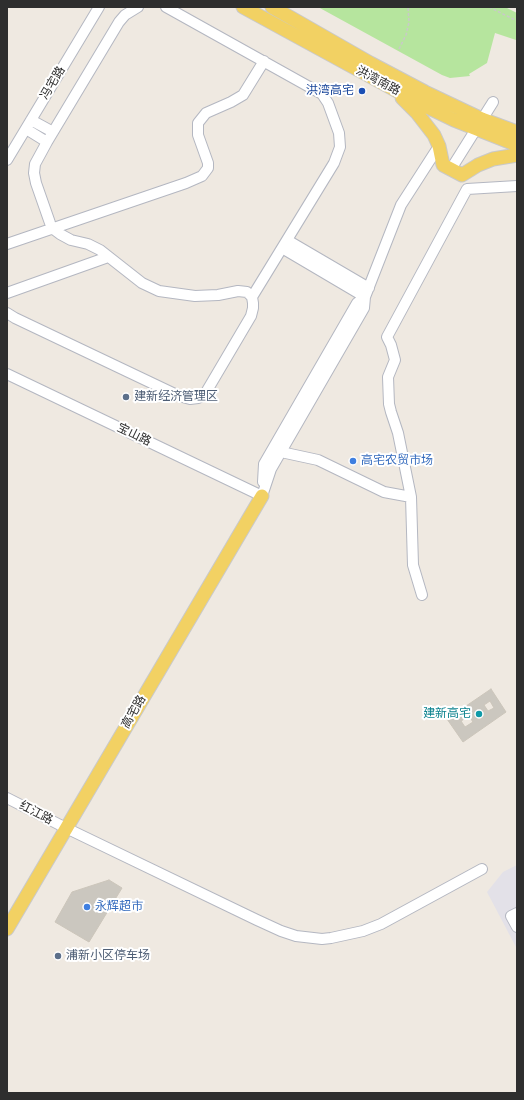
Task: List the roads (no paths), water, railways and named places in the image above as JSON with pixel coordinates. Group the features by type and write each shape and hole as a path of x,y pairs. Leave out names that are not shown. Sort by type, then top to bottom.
{"main road":[{"name":"洪湾南路","path":"243,7 394,90 440,113 479,124 517,132"},
{"name":"洪湾南路","path":"272,7 517,145"},
{"path":"394,90 417,113 434,135 440,146 443,165 462,175 478,165 493,159 517,155"},
{"name":"高宅路","path":"7,929 262,496"}],"street":[{"name":"冯宅路","path":"7,160 99,7"},
{"path":"138,7 125,15 119,22 35,164 34,173 36,183 52,228 65,238 93,247 108,256 142,283 159,291 182,295 212,296 243,291 247,292 252,297"},
{"path":"7,313 185,399 201,397 208,390 250,316 253,308 252,297 334,163 341,140 328,103 322,94 166,7"},
{"path":"7,244 186,183 202,176 208,168 208,163 198,135 198,123 206,114 243,95 264,61"},
{"path":"451,169 493,102"},
{"path":"28,125 53,132"},
{"path":"28,125 47,142"},
{"path":"262,496 271,468 364,308 367,293 401,205 440,146"},
{"path":"422,596 413,565 411,497 398,433 389,404 388,377 395,360 387,337 467,189 517,186"},
{"path":"284,244 367,293"},
{"path":"7,293 108,256"},
{"path":"262,496 264,464 357,303 367,293"},
{"name":"宝山路","path":"7,374 262,496"},
{"path":"281,452 318,460 384,492 411,497"},
{"name":"红江路","path":"7,798 66,828 275,928 296,936 331,938 372,928 482,869"},
{"path":"517,913 511,916 517,927"}],"place":[{"name":"洪湾高宅","path":"362,91"},
{"name":"建新经济管理区","path":"126,397"},
{"name":"高宅农贸市场","path":"353,461"},
{"name":"建新高宅","path":"479,714"},
{"name":"永辉超市","path":"87,907"},
{"name":"浦新小区停车场","path":"58,956"}]}
